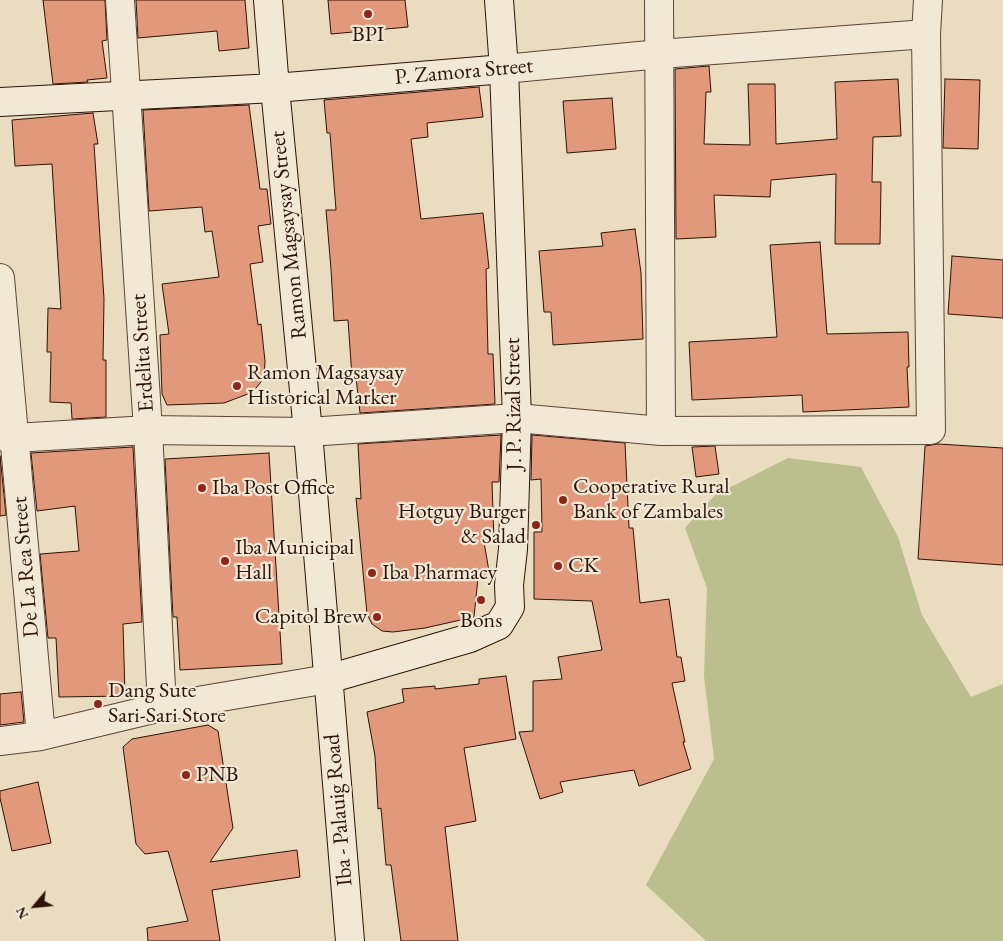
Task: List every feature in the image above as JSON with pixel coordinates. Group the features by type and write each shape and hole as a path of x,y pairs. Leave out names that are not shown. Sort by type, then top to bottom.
{"street":[{"name":"Erdelita Street","path":"120,0 148,430 162,707"},
{"name":"Ramon Magsaysay Street","path":"268,0 274,88 308,432 328,679"},
{"name":"J. P. Rizal Street","path":"0,741 41,736 162,707 328,679 470,638 499,625 510,607 509,585 513,549 517,418 504,69 499,0"},
{"path":"659,0 661,431"},
{"path":"7,437 148,430 308,432 517,418 661,431 931,430 926,34 928,0"},
{"name":"P. Zamora Street","path":"0,102 274,88 660,54 926,34"},
{"name":"De La Rea Street","path":"0,278 7,437 41,736"},
{"name":"Iba - Palauig Road","path":"328,679 350,941"}],"green space":[{"path":"788,458 861,467 898,537 922,615 971,697 1003,684 1003,941 706,941 646,885 714,759 704,676 707,588 685,528 715,495"}],"building":[{"path":"43,0 105,0 107,40 102,41 107,78 87,80 88,82 53,84"},
{"path":"136,0 245,0 249,48 219,51 217,31 138,38"},
{"name":"BPI","path":"328,0 405,0 408,27 331,34"},
{"path":"709,66 711,92 706,92 704,144 750,145 748,84 775,84 776,144 837,139 835,82 898,79 901,136 873,137 872,182 881,182 880,244 835,244 836,174 771,180 770,197 714,195 716,237 676,239 675,69"},
{"path":"945,79 980,80 978,149 943,148"},
{"path":"479,87 483,117 427,123 428,137 411,139 421,219 483,213 489,268 486,269 488,354 493,354 495,404 360,413 356,377 352,377 348,320 334,321 326,210 336,210 330,133 327,133 324,100"},
{"path":"612,98 616,149 567,153 563,101"},
{"path":"249,105 260,189 267,189 271,224 258,226 263,262 250,264 258,325 261,324 265,361 264,378 253,392 224,403 167,405 162,394 160,335 169,334 162,284 219,277 212,231 205,232 202,207 149,211 143,110"},
{"path":"93,113 98,144 94,144 104,299 103,360 106,360 106,417 72,419 71,403 50,402 51,352 47,352 48,308 61,309 52,164 15,166 12,120"},
{"path":"635,229 641,273 643,339 553,345 551,312 544,312 539,251 603,246 601,233"},
{"path":"820,242 827,334 908,332 909,407 803,412 802,395 692,400 689,342 777,337 770,245"},
{"path":"952,256 1003,260 1003,318 948,314"},
{"path":"501,435 499,482 492,482 494,542 484,542 490,577 478,578 474,617 425,628 393,632 382,631 372,624 367,614 356,498 361,499 358,444"},
{"path":"532,435 625,443 629,528 633,528 640,603 669,599 677,657 681,657 685,681 672,683 685,742 683,742 691,769 639,786 634,770 560,782 563,792 540,799 519,732 533,731 533,681 562,679 558,657 602,650 592,601 534,599 534,532 542,532 541,479 531,480"},
{"path":"938,444 1003,448 1003,565 918,559 925,446"},
{"path":"715,446 719,474 696,477 692,447"},
{"path":"133,447 142,622 123,624 125,696 59,697 56,638 48,638 40,554 79,551 75,506 37,511 31,453"},
{"name":"Iba Municipal Hall","path":"269,453 282,664 180,670 177,617 173,617 165,459"},
{"path":"0,456 6,515 0,516"},
{"path":"506,676 516,739 464,748 476,821 445,827 458,941 401,941 391,865 386,865 381,808 378,809 375,756 367,712 404,702 402,689 435,686 435,689 479,684 479,679"},
{"path":"21,692 24,722 0,725 0,694"},
{"path":"208,725 218,731 233,828 210,862 297,850 300,877 212,890 220,941 148,941 147,928 188,921 168,851 145,854 136,844 123,747 132,739"},
{"path":"38,782 51,843 12,851 0,791"}],"place":[{"name":"BPI","path":"368,14"},
{"name":"Ramon Magsaysay Historical Marker","path":"237,386"},
{"name":"Iba Post Office","path":"202,488"},
{"name":"Cooperative Rural Bank of Zambales","path":"563,500"},
{"name":"Hotguy Burger & Salad","path":"536,525"},
{"name":"Iba Municipal Hall","path":"225,561"},
{"name":"CK","path":"558,566"},
{"name":"Iba Pharmacy","path":"372,573"},
{"name":"Bons","path":"481,600"},
{"name":"Capitol Brew","path":"377,617"},
{"name":"Dang Sute Sari-Sari Store","path":"98,704"},
{"name":"PNB","path":"186,775"}]}
